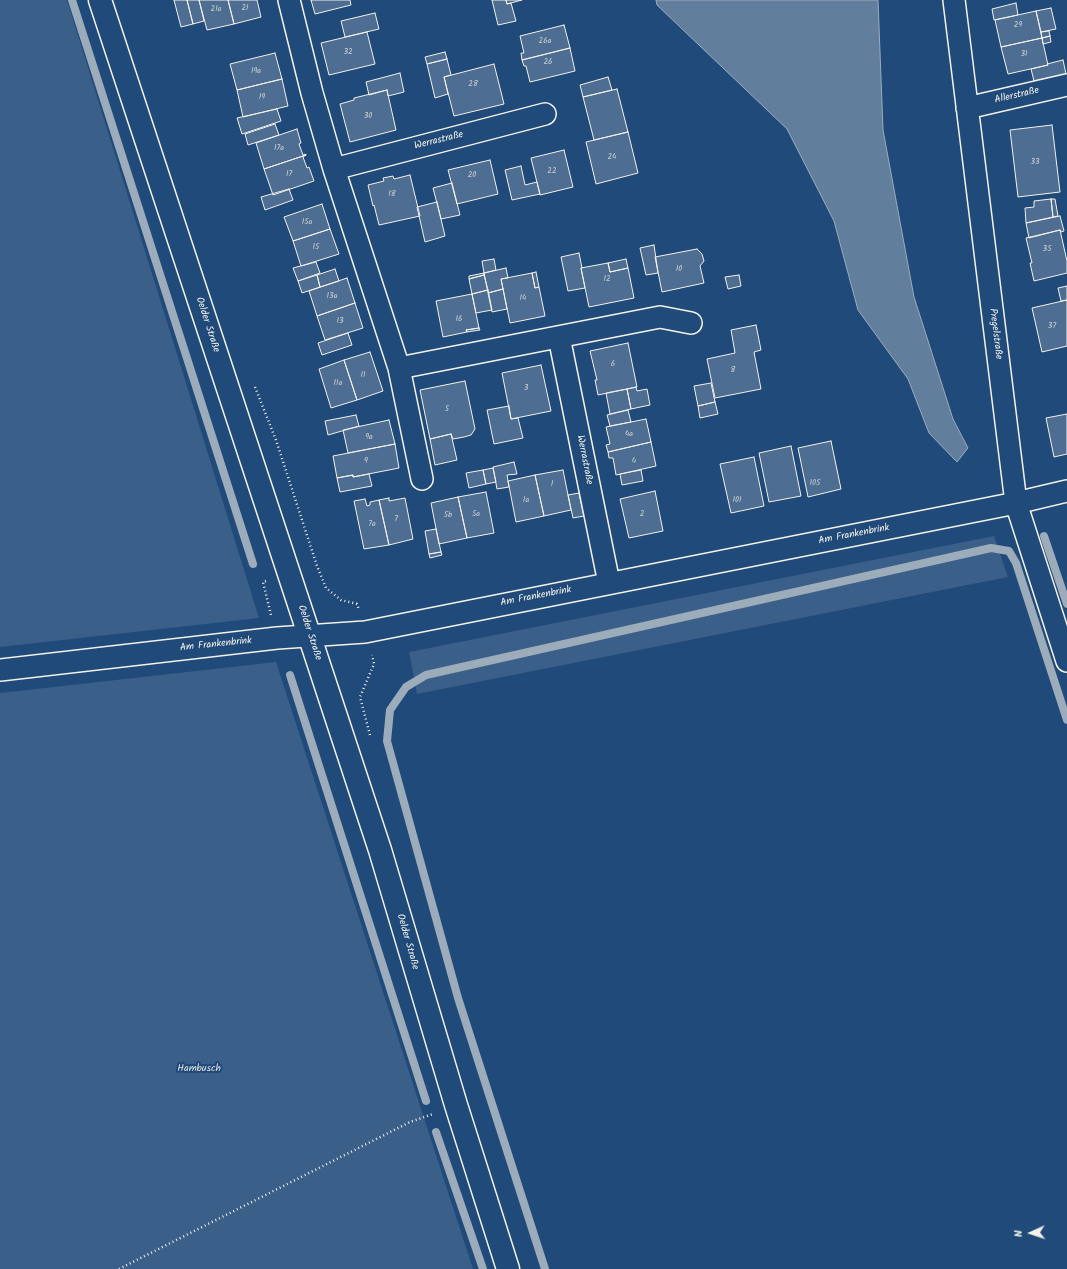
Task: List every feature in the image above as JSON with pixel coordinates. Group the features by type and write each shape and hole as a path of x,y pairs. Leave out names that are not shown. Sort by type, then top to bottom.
{"street":[{"name":"Oelder Straße","path":"100,0 380,850 456,1105 508,1269"},
{"path":"289,0 312,93 334,168 399,368 422,478"},
{"name":"Pregelstraße","path":"954,0 1016,503 1067,661"},
{"name":"Allerstraße","path":"967,108 1067,85"},
{"name":"Werrastraße","path":"334,168 545,114"},
{"path":"399,368 660,318 691,323"},
{"name":"Werrastraße","path":"559,337 609,583"},
{"name":"Am Frankenbrink","path":"0,670 277,638 365,632 1067,492"}],"path":[{"path":"254,383 276,440 317,566 326,588 341,600 357,604 365,632"},
{"path":"119,1269 410,1122 456,1105"}],"green space":[{"path":"0,0 67,0 259,618 0,647"},
{"path":"994,536 1008,577 417,694 409,652"},
{"name":"Hambusch","path":"276,662 473,1269 0,1269 0,693"}],"shaded area":[{"path":"656,0 878,0 883,130 914,297 953,419 968,448 957,462 929,433 908,379 858,310 834,221 787,129 657,5"}],"building":[{"path":"174,0 187,0 193,24 181,27"},
{"path":"187,0 199,0 204,21 193,24"},
{"path":"199,0 228,0 234,24 207,30"},
{"path":"228,0 257,0 261,17 234,24"},
{"path":"311,0 350,0 351,5 315,14"},
{"path":"492,0 506,0 507,4 511,3 516,21 498,25"},
{"path":"506,0 522,0 507,4"},
{"path":"1016,3 1018,15 994,20 992,9"},
{"path":"1051,8 1056,29 1041,32 1036,11"},
{"path":"1036,11 1042,38 1001,47 995,20"},
{"path":"375,13 379,29 345,37 341,21"},
{"path":"564,25 570,48 522,60 521,53 524,53 520,36"},
{"path":"1049,31 1050,36 1042,38 1041,32"},
{"path":"367,32 375,64 329,75 321,43"},
{"path":"1050,36 1051,42 1043,44 1042,38"},
{"path":"1042,38 1048,65 1008,74 1001,47"},
{"path":"570,48 575,71 530,82 526,66 524,66 522,60"},
{"path":"445,52 447,59 427,64 425,57"},
{"path":"275,53 282,79 237,90 230,64"},
{"path":"447,59 451,75 444,77 448,94 435,98 427,64"},
{"path":"1063,60 1066,74 1034,81 1031,69"},
{"path":"494,64 504,104 454,116 444,77"},
{"path":"400,73 404,92 388,96 387,90 369,95 366,82"},
{"path":"608,77 612,90 583,97 580,85"},
{"path":"282,79 288,106 243,117 237,90"},
{"path":"617,89 628,132 594,140 583,97"},
{"path":"387,90 396,130 350,142 340,104 354,100 354,98"},
{"path":"277,109 281,121 242,134 237,118"},
{"path":"275,124 279,135 248,145 245,134"},
{"path":"1052,125 1060,192 1018,197 1010,130"},
{"path":"297,129 301,143 299,144 303,155 306,155 264,169 256,143"},
{"path":"628,132 638,173 596,184 586,142"},
{"path":"564,150 573,187 540,195 531,158"},
{"path":"306,155 303,157 307,168 309,167 314,181 273,195 264,169"},
{"path":"490,160 498,194 457,204 448,170"},
{"path":"521,166 525,185 537,182 540,194 512,200 505,170"},
{"path":"410,175 420,216 379,225 368,185 384,181 383,178 393,176 394,179"},
{"path":"452,183 460,215 441,219 433,188"},
{"path":"289,189 293,200 265,210 261,197"},
{"path":"1051,199 1053,217 1026,223 1025,208 1034,207 1034,201"},
{"path":"1051,199 1055,199 1058,216 1053,217"},
{"path":"437,202 445,236 425,242 417,207"},
{"path":"322,204 330,229 293,241 284,217"},
{"path":"1060,216 1064,231 1061,232 1060,230 1029,238 1026,223"},
{"path":"330,229 339,254 301,266 293,241"},
{"path":"1060,230 1067,261 1067,273 1034,281 1030,263 1032,263 1026,238"},
{"path":"654,245 658,273 646,275 640,248"},
{"path":"697,249 702,254 704,261 700,266 704,283 662,292 655,257"},
{"path":"579,253 585,288 568,291 561,257"},
{"path":"494,259 496,270 484,273 482,261"},
{"path":"626,259 628,268 610,272 608,263"},
{"path":"316,262 320,273 298,281 293,268"},
{"path":"608,263 610,272 628,268 634,298 589,307 581,268"},
{"path":"506,268 508,278 501,279 503,289 488,293 484,273"},
{"path":"335,269 339,281 320,287 317,275"},
{"path":"536,272 539,287 535,288 532,273"},
{"path":"484,273 484,275 469,279 469,276"},
{"path":"532,273 535,288 539,287 545,316 510,323 501,279"},
{"path":"317,275 320,287 302,293 298,281"},
{"path":"484,275 488,290 472,294 469,279"},
{"path":"739,275 741,286 728,289 725,277"},
{"path":"347,278 355,303 317,316 309,291"},
{"path":"1067,286 1067,300 1061,301 1058,288"},
{"path":"503,289 507,309 492,312 488,293"},
{"path":"488,290 492,310 476,313 472,294"},
{"path":"472,294 479,328 466,330 467,332 443,337 436,301"},
{"path":"1067,300 1067,346 1042,352 1032,308"},
{"path":"355,303 363,328 325,340 317,316"},
{"path":"756,325 761,350 754,352 761,389 715,398 707,359 735,353 731,330"},
{"path":"479,328 480,330 467,332 466,330"},
{"path":"348,333 352,345 322,355 318,343"},
{"path":"628,343 637,387 598,395 595,380 597,380 590,351"},
{"path":"370,352 383,391 357,400 344,360"},
{"path":"344,360 357,400 331,408 319,369"},
{"path":"541,365 551,411 511,419 502,373"},
{"path":"465,381 475,429 471,435 464,437 453,439 451,434 430,439 420,390"},
{"path":"711,383 715,402 698,406 694,386"},
{"path":"636,387 637,391 647,389 650,405 631,409 627,389"},
{"path":"627,389 631,409 610,414 606,393"},
{"path":"715,402 718,414 700,418 698,406"},
{"path":"509,406 511,419 518,418 523,438 494,444 487,410"},
{"path":"628,410 631,422 610,426 607,415"},
{"path":"1067,414 1067,454 1054,457 1046,418"},
{"path":"356,415 359,426 328,435 325,421"},
{"path":"646,419 651,442 608,452 606,445 610,444 606,427"},
{"path":"389,420 395,444 348,453 343,430"},
{"path":"451,434 457,460 435,465 430,439"},
{"path":"831,441 841,489 808,497 798,448"},
{"path":"651,442 656,466 616,475 613,458 609,458 608,452"},
{"path":"395,444 399,468 353,477 353,475 337,478 333,456"},
{"path":"791,446 801,496 769,502 759,453"},
{"path":"754,457 764,506 731,513 720,464"},
{"path":"514,462 517,474 507,475 509,487 497,489 493,467"},
{"path":"493,468 496,482 486,484 483,470"},
{"path":"483,470 486,484 469,488 466,473"},
{"path":"563,470 571,510 544,516 535,475"},
{"path":"641,470 643,481 622,485 620,474"},
{"path":"369,474 372,486 340,492 337,478"},
{"path":"535,475 544,516 516,522 508,481"},
{"path":"655,491 663,531 629,538 620,499"},
{"path":"486,492 494,533 467,538 458,497"},
{"path":"579,493 584,516 573,518 568,495"},
{"path":"458,497 467,538 439,544 431,503"},
{"path":"389,498 389,501 405,498 413,539 389,545 379,500"},
{"path":"365,499 367,506 370,505 370,502 379,500 389,545 364,549 354,501"},
{"path":"436,529 441,552 429,554 425,531"},
{"path":"441,552 442,555 430,558 429,554"}],"waterway":[{"path":"72,0 253,564"},
{"path":"1044,536 1067,604"},
{"path":"545,1269 458,998 387,741 390,710 406,687 426,675 991,548 1009,551 1016,563 1067,720"},
{"path":"290,675 426,1101"},
{"path":"436,1132 483,1269"}]}
